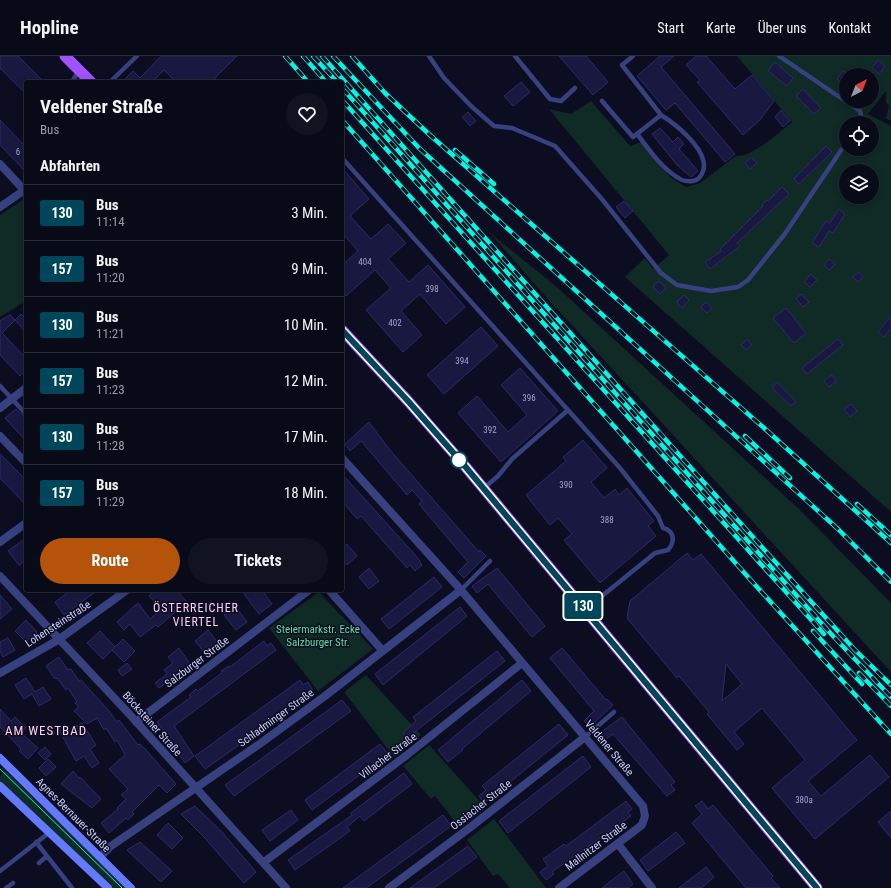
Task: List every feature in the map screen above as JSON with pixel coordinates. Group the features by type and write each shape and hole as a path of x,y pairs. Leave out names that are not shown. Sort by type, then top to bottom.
{"main road":[{"path":"65,56 89,80"},
{"path":"344,332 408,401 484,488 817,888"},
{"name":"Agnes-Bernauer-Straße","path":"0,758 131,888"},
{"path":"0,786 108,888"}],"street":[{"path":"0,164 24,189"},
{"path":"0,207 24,191"},
{"path":"0,408 24,390"},
{"path":"0,436 24,461"},
{"name":"Veldener Straße","path":"344,460 461,590 643,806 644,821"},
{"path":"0,542 24,524"},
{"name":"Böcksteiner Straße","path":"0,576 136,722 286,888"},
{"name":"Schladminger Straße","path":"100,857 111,846 196,789 325,696 461,590"},
{"name":"Lohensteinstraße","path":"0,673 58,640 124,592"},
{"name":"Salzburger Straße","path":"136,722 306,592"},
{"path":"331,592 383,651"},
{"name":"Villacher Straße","path":"264,862 407,755 522,664"},
{"name":"Ossiacher Straße","path":"389,888 472,826 585,737"},
{"name":"Mallnitzer Straße","path":"559,888 618,844 642,825 644,821"},
{"path":"618,844 652,888"}],"lane":[{"path":"112,80 137,56"},
{"path":"429,56 444,78 471,106 494,126 512,128 555,146 601,198 661,272 677,285 712,291 738,287 748,280 784,235 839,153"},
{"path":"515,56 550,99 561,102 575,88"},
{"path":"633,56 622,65 661,115 684,132 703,158 704,169 698,178 692,181 682,180 662,164 637,134"},
{"path":"779,56 860,111 861,116"},
{"path":"73,80 79,70"},
{"path":"602,101 633,137 661,115"},
{"path":"344,160 629,478 635,489 658,516 663,528 668,530 672,536 672,544 668,550 655,554 586,610"},
{"path":"0,386 24,412"},
{"path":"484,488 498,476 512,459 568,410"},
{"path":"461,590 490,561"},
{"path":"585,737 614,712"},
{"path":"0,871 50,832"},
{"path":"36,842 72,888"},
{"path":"39,863 47,856"},
{"path":"6,888 13,883"}],"green space":[{"path":"737,56 891,56 891,120 886,119 889,106 886,102 886,91 879,100 879,68 839,68 839,108 873,108 868,114 872,116 839,116 839,156 879,156 879,120 891,126 891,512 625,277 645,258 653,269 669,255 549,109 571,114 591,101 630,146 641,142 670,177 686,187 700,183 736,156 742,156 750,153 773,138 792,122"},
{"path":"24,199 24,302 0,317 0,215"},
{"path":"489,232 558,288 799,509 891,603 891,672 547,298"},
{"name":"Steiermarkstr. Ecke Salzburger Str.","path":"319,592 373,649 318,691 269,628"},
{"path":"366,675 421,735 394,757 344,692"},
{"path":"429,745 486,808 460,828 435,796 431,799 403,766"},
{"path":"0,764 126,888 112,888 41,819 0,782 0,777 4,772"},
{"path":"494,819 546,888 510,888 498,874 493,876 467,840"}],"building":[{"path":"0,56 18,56 42,80 24,80 24,92 0,68"},
{"path":"161,56 237,56 213,80 174,80 164,70 154,80 124,80 133,71 140,78"},
{"path":"559,56 586,56 608,82 593,95"},
{"path":"660,56 674,56 661,67 735,154 725,162 675,103 666,110 637,76"},
{"path":"696,56 706,56 735,89 752,75 774,101 759,121 743,135 697,82 700,80 686,65"},
{"path":"878,60 885,66 879,74 879,68 872,68"},
{"path":"775,62 793,78 787,86 768,71"},
{"path":"521,82 530,92 513,106 504,96"},
{"path":"803,89 821,108 814,114 796,96"},
{"path":"781,110 790,121 783,127 775,117"},
{"path":"468,112 476,121 470,126 462,117"},
{"path":"0,120 24,145 24,170 0,145"},
{"path":"660,128 673,142 678,137 684,144 679,149 698,171 691,177 677,165 652,134"},
{"path":"826,146 832,152 799,184 794,179"},
{"path":"751,157 757,163 750,169 745,163"},
{"path":"344,170 369,199 350,216 371,239 388,224 406,243 388,259 409,282 428,265 465,307 446,324 420,294 401,311 422,335 403,352 366,310 391,288 375,270 346,296 344,294 344,263 358,251 344,235"},
{"path":"782,187 789,194 737,243 740,246 710,269 705,262 722,251 720,249 763,206 762,205 767,200 768,201"},
{"path":"624,201 633,211 625,218 616,207"},
{"path":"839,209 845,214 833,233 829,231 819,247 812,243 826,221 830,223"},
{"path":"829,259 835,264 829,270 824,265"},
{"path":"859,272 863,277 858,282 853,277"},
{"path":"811,274 817,280 810,287 804,282"},
{"path":"659,281 666,288 660,294 653,286"},
{"path":"801,294 809,302 803,307 796,299"},
{"path":"684,295 689,300 682,308 677,302"},
{"path":"706,302 712,308 707,313 701,307"},
{"path":"786,308 806,333 794,343 773,318"},
{"path":"21,314 24,317 24,330 15,320"},
{"path":"10,315 15,320 2,333 24,356 24,372 20,376 0,355 0,321"},
{"path":"891,316 891,328 884,337 878,332"},
{"path":"481,327 498,346 444,394 427,375"},
{"path":"747,339 752,345 746,350 741,345"},
{"path":"838,339 843,345 807,374 802,368"},
{"path":"520,368 558,411 501,462 458,413 477,396 508,432 527,415 501,385"},
{"path":"832,375 836,381 829,387 824,381"},
{"path":"777,382 796,402 791,406 772,388"},
{"path":"851,404 857,411 850,417 844,409"},
{"path":"16,409 24,416 24,439 5,418"},
{"path":"369,422 389,449 479,552 480,550 486,556 464,578 458,572 468,562 419,504 422,501 412,490 407,495 361,441 350,451 345,444"},
{"path":"583,440 607,468 591,482 604,498 615,489 619,495 627,488 654,521 648,526 656,536 600,583 564,540 572,534 558,518 550,525 526,495 566,461 563,457"},
{"path":"0,454 24,478 24,503 0,478"},
{"path":"344,476 418,558 422,565 415,571 410,565 407,568 361,516 357,519 344,503"},
{"path":"24,539 24,561 19,565 8,551"},
{"path":"347,544 357,556 347,565 344,561 344,546"},
{"path":"687,553 693,560 701,554 857,740 808,781 821,796 870,755 889,777 815,839 772,788 805,760 762,708 734,732 744,744 737,750 707,714 709,712 679,676 677,678 627,618 630,601","holes":["726,664 742,684 722,701"]},
{"path":"369,568 379,581 369,589 359,577"},
{"path":"497,568 545,626 532,637 488,584 477,593 472,586"},
{"path":"434,577 442,587 389,629 381,619"},
{"path":"68,592 95,592 64,615 55,602"},
{"path":"153,592 178,592 187,602 158,627 156,625 140,637 130,624 124,630 117,622 138,603 150,619 161,609 149,596"},
{"path":"246,592 263,592 272,604 259,614 244,594"},
{"path":"0,595 12,609 0,619"},
{"path":"235,606 247,622 236,630 224,615"},
{"path":"460,607 467,616 383,685 375,674"},
{"path":"26,620 37,632 26,642 15,631"},
{"path":"208,630 219,644 206,654 195,641"},
{"path":"100,631 115,647 103,659 87,643"},
{"path":"8,638 15,650 3,657 0,651 0,642"},
{"path":"123,639 135,651 124,662 112,650"},
{"path":"264,641 267,646 271,643 276,650 174,726 194,756 185,763 157,722 191,697 189,695 196,689 198,691 223,672 221,671 229,666 230,667"},
{"path":"179,648 191,665 159,688 155,683 167,674 164,670 173,663 168,657"},
{"path":"562,648 606,700 607,699 613,705 590,727 584,721 594,711 550,658"},
{"path":"497,651 505,661 407,738 403,733 416,721 413,717"},
{"path":"59,657 68,670 71,669 79,681 81,680 117,722 119,720 138,745 140,744 146,750 176,784 167,793 159,785 132,812 134,814 128,820 126,818 109,833 101,823 118,809 117,808 126,799 121,795 128,789 109,769 125,755 117,740 115,742 106,728 104,730 97,718 87,724 74,711 79,707 75,703 77,702 68,688 66,690 57,678 55,679 46,666"},
{"path":"127,663 132,669 122,676 118,670"},
{"path":"26,678 35,692 43,687 51,699 39,706 32,694 24,699 15,685"},
{"path":"300,680 303,685 308,682 312,689 308,692 310,695 205,769 195,756"},
{"path":"522,680 531,691 448,762 438,750"},
{"path":"342,700 351,711 234,796 225,785"},
{"path":"0,709 11,721 15,717 26,728 21,733 38,748 28,759 19,751 21,749 0,727"},
{"path":"622,717 675,782 671,785 675,790 667,796 613,734 602,742 597,735"},
{"path":"82,723 96,745 90,749 99,763 92,768 84,756 76,761 58,728 66,724 69,731"},
{"path":"559,724 568,735 484,803 479,796 486,790 482,786"},
{"path":"380,744 388,754 312,810 305,800"},
{"path":"45,747 51,754 45,760 38,753"},
{"path":"583,756 591,767 508,833 499,821"},
{"path":"48,759 56,767 46,776 39,768"},
{"path":"73,771 101,799 92,808 61,784"},
{"path":"404,773 412,784 364,821 360,816 347,827 350,831 295,870 288,860 352,815 351,813"},
{"path":"626,801 632,809 628,812 631,816 552,872 554,874 546,880 540,872 548,866 543,859 564,844 566,846"},
{"path":"702,801 708,809 713,805 773,876 771,878 780,888 746,888 692,823 702,814 695,806"},
{"path":"195,806 222,832 256,872 244,883 204,837 181,814"},
{"path":"291,810 298,820 270,841 262,830"},
{"path":"891,811 891,838 878,822"},
{"path":"443,815 451,826 380,878 366,888 343,888"},
{"path":"168,823 183,838 172,849 157,835"},
{"path":"676,832 685,843 648,871 640,860"},
{"path":"140,842 172,871 161,882 127,850"},
{"path":"468,846 477,857 434,888 410,888"},
{"path":"706,867 714,877 704,886 701,888 679,888"},
{"path":"624,871 633,884 628,888 602,888"}],"tram line":[{"path":"0,769 122,888"}],"railway":[{"path":"285,56 306,80"},
{"path":"303,56 324,80"},
{"path":"313,56 335,80"},
{"path":"322,56 344,80"},
{"path":"333,56 419,148 839,530 891,582"},
{"path":"352,56 385,93 431,136 763,427 891,543"},
{"path":"344,81 855,650 891,685"},
{"path":"344,90 833,636 891,697"},
{"path":"344,102 824,634"},
{"path":"344,122 748,577 891,734"},
{"path":"455,150 494,184"},
{"path":"745,436 790,478"},
{"path":"857,504 891,535"},
{"path":"813,631 862,684"},
{"path":"859,673 891,706"}],"bus line":[{"name":"130","path":"344,332 373,362 464,465 817,888"}],"district":[{"name":"ÖSTERREICHER VIERTEL","path":"196,615"},
{"name":"AM WESTBAD","path":"46,730"}]}
